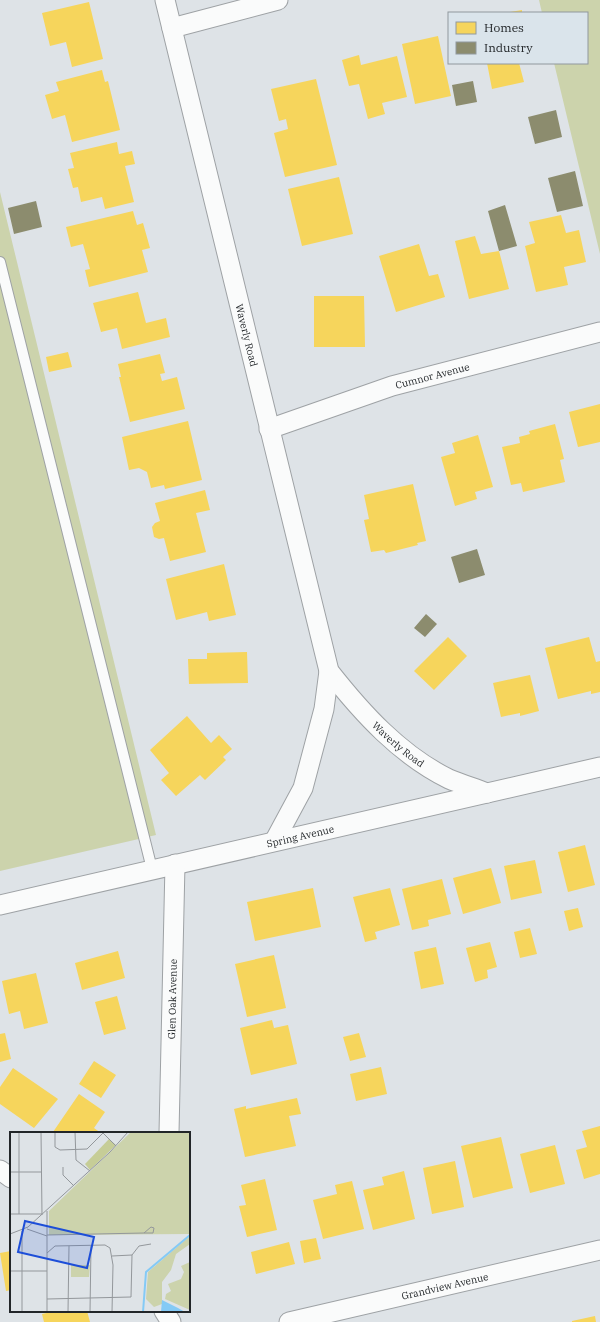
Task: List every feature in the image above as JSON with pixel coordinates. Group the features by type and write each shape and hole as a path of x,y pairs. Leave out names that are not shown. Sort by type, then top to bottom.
{"street":[{"name":"Waverly Road","path":"165,0 329,671 324,709 303,788 275,840"},
{"path":"172,28 278,0"},
{"name":"Cumnor Avenue","path":"269,429 392,386 600,332"},
{"name":"Waverly Road","path":"329,671 360,710 390,738 449,778 487,793"},
{"name":"Spring Avenue","path":"0,905 275,840 600,767"},
{"name":"Glen Oak Avenue","path":"168,1132 175,864"},
{"path":"0,1170 10,1177"},
{"name":"Grandview Avenue","path":"289,1322 600,1250"},
{"path":"165,1312 171,1322"}],"lane":[{"path":"0,262 152,869"}],"green space":[{"path":"539,0 600,0 600,254 554,64 588,64 588,12 542,12"},
{"path":"0,192 156,835 0,871"}],"building: Homes":[{"path":"89,2 103,59 72,67 66,42 50,46 42,13"},
{"path":"522,10 522,12 510,12"},
{"path":"438,36 451,96 415,104 402,44"},
{"path":"359,55 361,65 397,56 407,97 382,103 385,114 368,119 359,84 349,86 342,60"},
{"path":"487,64 519,64 524,82 492,89"},
{"path":"102,70 105,82 108,81 120,130 72,142 65,115 52,119 45,95 59,91 56,82"},
{"path":"316,79 337,165 285,177 274,133 288,129 286,119 279,121 271,89"},
{"path":"117,142 119,154 132,151 135,164 125,166 134,202 105,209 102,197 81,202 78,187 73,188 68,169 74,168 70,153"},
{"path":"339,177 353,234 302,246 288,189"},
{"path":"133,211 137,225 143,223 150,248 142,250 148,272 89,287 85,270 90,269 83,244 71,247 66,227"},
{"path":"561,215 566,233 579,230 586,262 564,267 568,285 536,292 525,246 535,243 529,222"},
{"path":"475,236 481,254 499,251 509,289 469,299 455,241"},
{"path":"419,244 429,276 438,274 445,297 396,312 379,256"},
{"path":"138,292 146,323 166,318 170,337 122,349 117,328 101,332 93,303"},
{"path":"314,296 364,296 365,347 314,347"},
{"path":"68,352 72,367 49,372 46,357"},
{"path":"160,354 165,373 160,374 162,381 177,377 185,409 130,422 119,377 121,377 118,364"},
{"path":"600,404 600,442 578,447 569,412"},
{"path":"188,421 202,480 165,489 164,485 151,488 147,472 139,468 129,470 122,437"},
{"path":"555,424 564,459 560,460 565,482 523,492 521,483 511,485 502,447 520,443 519,437 530,434 529,431"},
{"path":"478,435 493,487 475,492 477,499 455,506 441,457 455,453 452,443"},
{"path":"413,484 426,541 417,543 418,545 386,553 384,550 371,552 364,520 369,519 364,495"},
{"path":"205,490 210,510 196,513 206,552 170,561 164,538 159,539 154,537 152,527 155,523 160,521 155,503"},
{"path":"224,564 236,615 209,621 207,612 176,620 166,579"},
{"path":"448,637 467,656 434,690 414,671"},
{"path":"589,637 596,662 600,661 600,692 591,694 591,691 558,699 545,648"},
{"path":"247,652 248,683 189,684 188,659 207,659 207,653"},
{"path":"530,675 539,711 520,716 520,713 501,717 493,683"},
{"path":"187,716 211,743 219,735 232,749 223,757 226,760 205,780 200,775 176,796 161,780 169,773 150,750"},
{"path":"585,845 595,885 568,892 558,852"},
{"path":"535,860 542,893 511,900 504,866"},
{"path":"491,868 501,903 463,914 453,878"},
{"path":"442,879 451,914 428,920 429,926 412,930 402,889"},
{"path":"313,888 321,927 255,941 247,902"},
{"path":"390,888 400,925 375,932 377,939 365,942 353,897"},
{"path":"578,908 583,927 569,931 564,911"},
{"path":"530,928 537,954 520,958 514,932"},
{"path":"490,942 497,967 487,970 488,978 475,982 466,948"},
{"path":"436,947 444,984 421,989 414,952"},
{"path":"118,951 125,978 82,990 75,963"},
{"path":"274,955 286,1008 247,1017 235,964"},
{"path":"36,973 48,1023 24,1029 20,1011 9,1014 2,981"},
{"path":"117,996 126,1029 104,1035 95,1002"},
{"path":"272,1020 274,1028 288,1025 297,1064 251,1075 240,1028"},
{"path":"5,1033 11,1059 0,1062 0,1034"},
{"path":"359,1033 366,1057 350,1061 343,1037"},
{"path":"94,1061 116,1075 101,1098 79,1084"},
{"path":"381,1067 387,1094 356,1101 350,1074"},
{"path":"13,1068 58,1099 34,1128 0,1104 0,1087"},
{"path":"79,1094 105,1112 94,1128 100,1132 53,1132"},
{"path":"297,1098 301,1114 289,1116 296,1146 245,1157 234,1109 246,1106 246,1109"},
{"path":"600,1126 600,1174 584,1179 576,1150 587,1147 582,1131"},
{"path":"501,1137 513,1188 473,1198 461,1146"},
{"path":"555,1145 565,1184 530,1193 520,1154"},
{"path":"455,1161 464,1207 432,1214 423,1168"},
{"path":"404,1171 415,1219 373,1230 363,1190 384,1185 382,1177"},
{"path":"265,1179 277,1230 247,1237 239,1206 246,1205 241,1185"},
{"path":"352,1181 364,1229 323,1239 313,1200 337,1194 335,1185"},
{"path":"316,1238 321,1259 304,1263 300,1241"},
{"path":"289,1242 295,1264 256,1274 251,1252"},
{"path":"10,1251 10,1290 6,1291 0,1253"},
{"path":"51,1312 87,1312 90,1322 44,1322 42,1314"},
{"path":"595,1316 596,1322 572,1322 572,1321"}],"building: Industry":[{"path":"473,81 477,102 456,106 452,85"},
{"path":"556,110 562,137 535,144 528,117"},
{"path":"575,171 583,206 557,212 548,178"},
{"path":"36,201 42,227 14,234 8,208"},
{"path":"505,205 517,246 499,251 488,211"},
{"path":"477,549 485,575 459,583 451,557"},
{"path":"426,614 437,624 425,637 414,628"}]}
